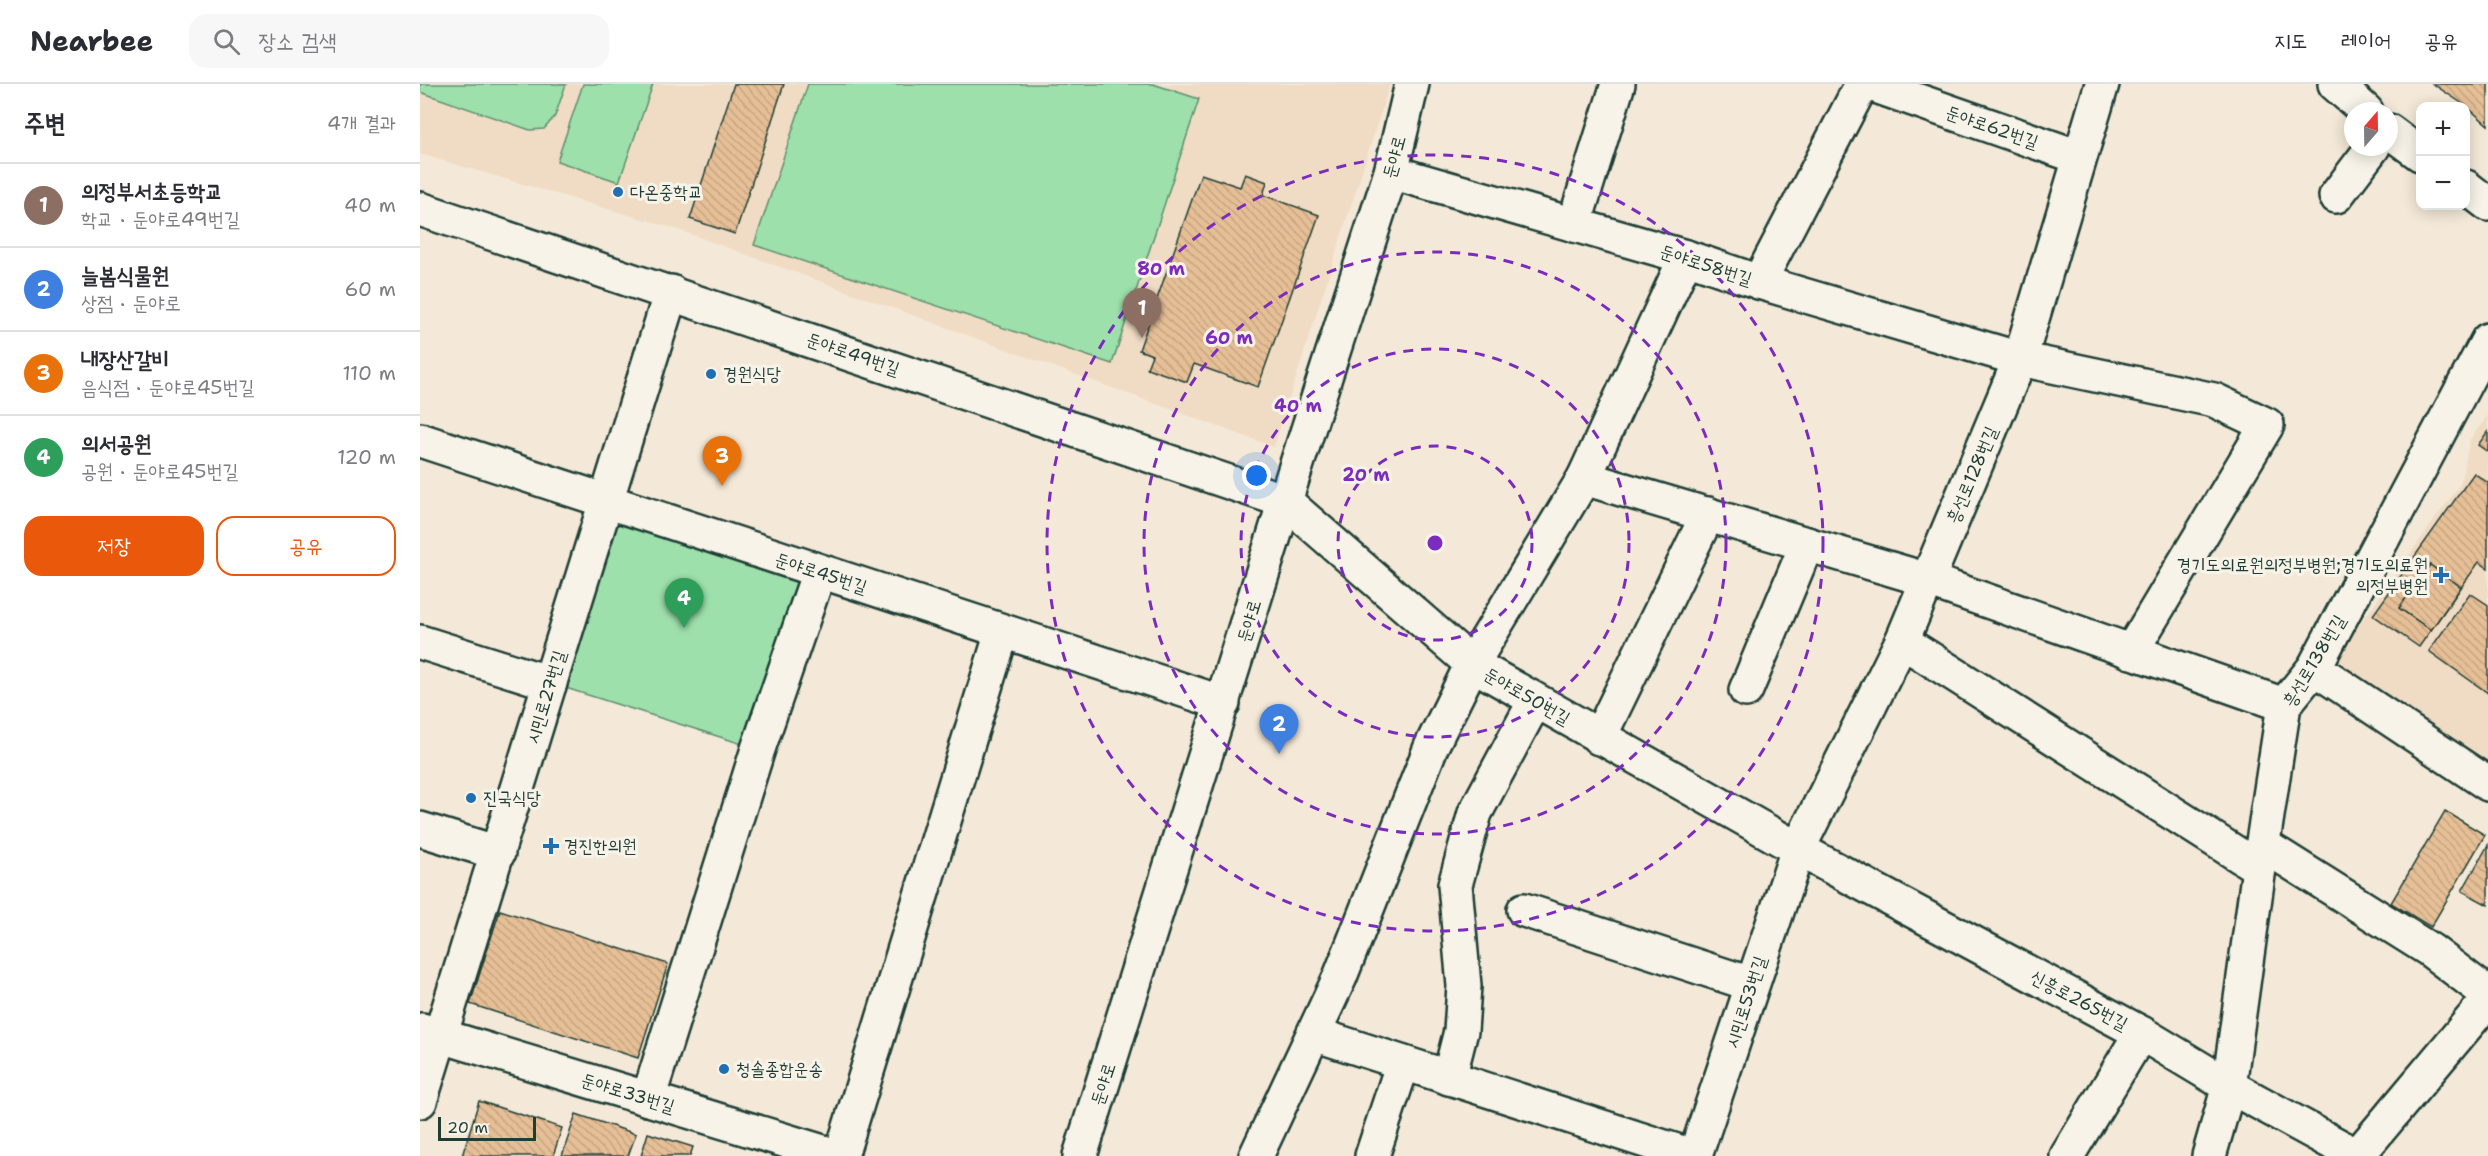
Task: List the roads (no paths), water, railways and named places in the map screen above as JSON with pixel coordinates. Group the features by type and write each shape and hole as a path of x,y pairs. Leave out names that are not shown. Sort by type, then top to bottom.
{"street":[{"name":"둔야로","path":"1080,1156 1285,501 1391,172 1412,84"},
{"path":"1574,225 1618,84"},
{"path":"1759,282 1862,84"},
{"name":"둔야로62번길","path":"1870,84 2079,157"},
{"name":"흥선로128번길","path":"1798,849 1902,641 2020,359 2102,84"},
{"path":"2335,84 2356,102"},
{"path":"2398,137 2416,150"},
{"path":"2336,196 2366,156"},
{"name":"둔야로58번길","path":"1391,172 1686,257 1759,282 2020,359 2214,400 2267,425 2131,652"},
{"path":"2470,190 2488,204"},
{"name":"둔야로49번길","path":"420,209 1285,501"},
{"path":"1256,1156 1340,977 1431,747 1472,664 1584,478 1686,257"},
{"name":"시민로27번길","path":"420,1101 431,1032 498,853 671,292"},
{"name":"흥선로138번길","path":"2209,1156 2229,1086 2284,705 2314,668 2488,340"},
{"name":"둔야로45번길","path":"420,440 1223,704"},
{"path":"1584,478 1928,580 2284,705"},
{"name":"둔야로50번길","path":"1285,501 1472,664 1798,849"},
{"path":"1599,738 1708,514"},
{"path":"1746,690 1807,544"},
{"path":"648,1099 758,749 819,572"},
{"path":"841,1156 1002,632"},
{"path":"1902,641 2261,857 2430,950 2488,994"},
{"path":"420,642 550,683"},
{"path":"2314,668 2488,784"},
{"path":"1449,1078 1461,1031 1464,986 1455,885 1475,813 1535,701"},
{"path":"420,829 498,853"},
{"name":"시민로53번길","path":"1694,1156 1798,849"},
{"name":"신흥로265번길","path":"1798,849 2141,1034 2229,1086 2357,1156"},
{"path":"1524,910 1751,984"},
{"path":"2357,1156 2488,1000"},
{"name":"둔야로33번길","path":"431,1032 836,1156"},
{"path":"1314,1034 1694,1156"},
{"path":"2067,1156 2141,1034"},
{"path":"1372,1156 1403,1063"}],"place":[{"name":"다온중학교","path":"618,192"},
{"name":"의정부서초등학교","path":"1142,338"},
{"name":"경원식당","path":"711,374"},
{"name":"내장산갈비","path":"722,486"},
{"name":"경기도의료원의정부병원;경기도의료원 의정부병원","path":"2441,575"},
{"name":"의서공원","path":"684,628"},
{"name":"늘봄식물원","path":"1279,754"},
{"name":"진국식당","path":"471,798"},
{"name":"경진한의원","path":"551,846"},
{"name":"청솔종합운송","path":"724,1069"}]}
